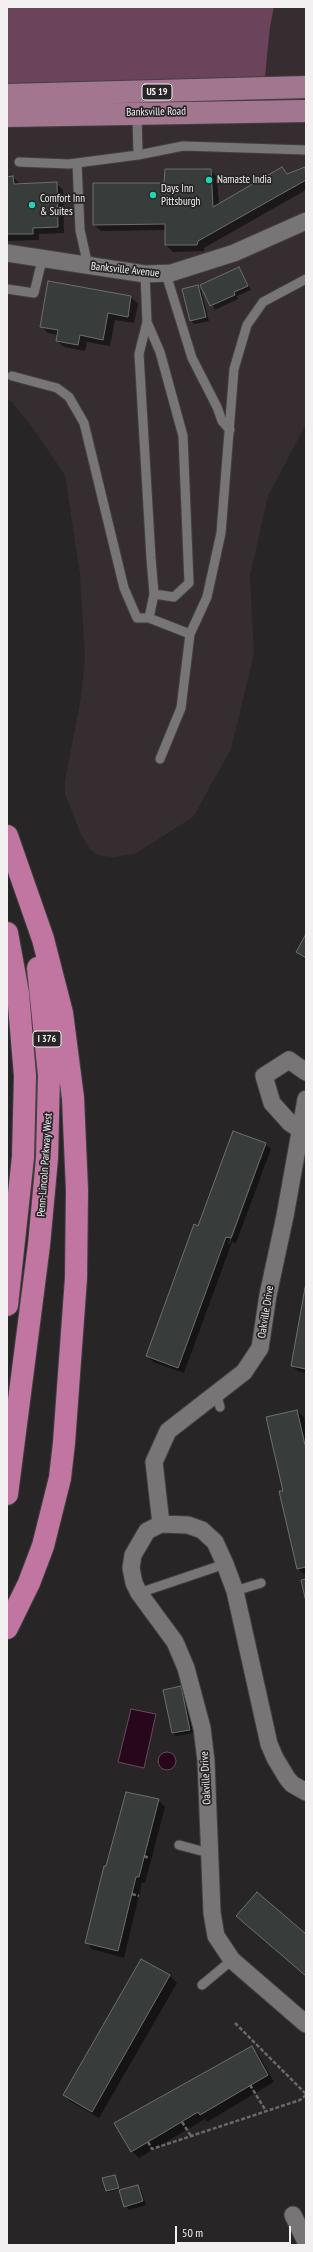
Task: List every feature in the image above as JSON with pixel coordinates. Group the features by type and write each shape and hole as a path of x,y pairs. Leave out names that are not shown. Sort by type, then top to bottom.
{"highway":[{"name":"Penn-Lincoln Parkway West","path":"7,837 27,905 35,948 46,1032 49,1082 44,1201 7,1494"},
{"path":"7,837 42,939 62,1013 72,1098 77,1190 76,1278 60,1478 43,1546 9,1625"},
{"name":"Penn-Lincoln Parkway West","path":"7,933 18,993 25,1076 23,1157 20,1199 7,1305"},
{"path":"7,1258 20,1199"}],"main road":[{"name":"US 19","path":"7,95 306,87"},
{"name":"Banksville Road","path":"7,116 306,111"}],"street":[{"name":"Banksville Avenue","path":"7,253 42,260 146,274 166,274 234,253 265,241 306,221"},
{"path":"299,1129 290,1123 272,1103 264,1076 289,1060 306,1072"},
{"name":"Oakville Drive","path":"306,1099 299,1129 285,1216 268,1294 260,1348 244,1372 218,1400 168,1431 154,1462 161,1524 147,1530 133,1555 132,1568 134,1583 139,1593 175,1642 186,1668 202,1728 206,1760 212,1913 216,1936 232,1960 306,2024"},
{"path":"161,1524 188,1525 202,1530 215,1542 235,1591 269,1744 275,1758 287,1778 292,1784 306,1792"},
{"path":"293,2215 306,2242"}],"lane":[{"path":"137,113 138,155"},
{"path":"19,162 78,163 138,155 183,146 306,150"},
{"path":"78,163 80,230 88,266"},
{"path":"7,289 34,293 42,260"},
{"path":"146,274 147,322 139,354 154,594 149,618"},
{"path":"166,274 192,358 222,421 230,430"},
{"path":"160,759 181,708 190,634 206,597 222,533 234,369 247,325 262,302 306,279"},
{"path":"147,322 160,352 183,436 189,583 174,596 154,594"},
{"path":"12,376 57,388 69,397 84,423 124,588 138,618 149,618 190,634"},
{"path":"139,1593 225,1564"},
{"path":"235,1591 261,1583"},
{"path":"179,1844 209,1853"},
{"path":"202,1985 232,1960"}],"path":[{"path":"144,1856 149,1858"},
{"path":"132,1894 139,1896"},
{"path":"148,2142 152,2149 266,2112 300,2100 306,2095 235,2023"},
{"path":"250,2086 266,2112"},
{"path":"182,2122 191,2136"}],"shaded area":[{"path":"7,7 274,7 270,27 265,77 7,84"},
{"path":"274,7 306,7 306,75 265,77 270,27"},
{"path":"225,122 306,122 306,424 268,496 250,576 254,654 231,749 193,817 135,854 113,857 98,855 91,850 82,837 65,794 65,781 80,703 85,658 80,574 65,475 32,427 11,401 7,400 7,127"},
{"path":"131,1709 156,1714 144,1768 118,1762"},
{"path":"167,1752 173,1755 176,1761 173,1767 167,1770 161,1767 158,1761 161,1755"}],"building":[{"name":"Days Inn Pittsburgh","path":"282,167 287,174 305,167 306,180 198,241 197,245 165,245 165,224 93,225 93,183 164,183 165,169 211,169 213,207"},
{"name":"Comfort Inn & Suites","path":"13,176 14,184 57,182 58,227 33,228 33,234 7,234 7,177"},
{"path":"239,267 248,286 234,292 235,295 210,306 200,285"},
{"path":"48,281 131,296 128,317 108,313 103,340 80,335 78,345 56,341 58,330 40,327"},
{"path":"198,285 206,317 190,321 182,289"},
{"path":"306,934 306,958 296,952"},
{"path":"233,1131 266,1143 231,1238 226,1237 178,1368 146,1356 194,1224 198,1226"},
{"path":"306,1288 306,1369 291,1366"},
{"path":"297,1410 306,1449 306,1567 297,1569 279,1491 283,1491 266,1417"},
{"path":"306,1579 306,1602 301,1580"},
{"path":"181,1686 190,1730 172,1733 163,1690"},
{"path":"126,1792 159,1799 139,1877 136,1877 118,1951 85,1943 104,1866 106,1866"},
{"path":"257,1892 306,1934 306,1976 236,1916"},
{"path":"141,1959 170,1975 92,2112 63,2095"},
{"path":"252,2046 268,2075 200,2115 198,2112 131,2152 114,2123"},
{"path":"115,2175 119,2188 106,2191 102,2178"},
{"path":"138,2185 143,2201 124,2207 119,2190"}],"place":[{"name":"Namaste India","path":"209,180"},
{"name":"Days Inn Pittsburgh","path":"153,195"},
{"name":"Comfort Inn & Suites","path":"32,205"}]}
